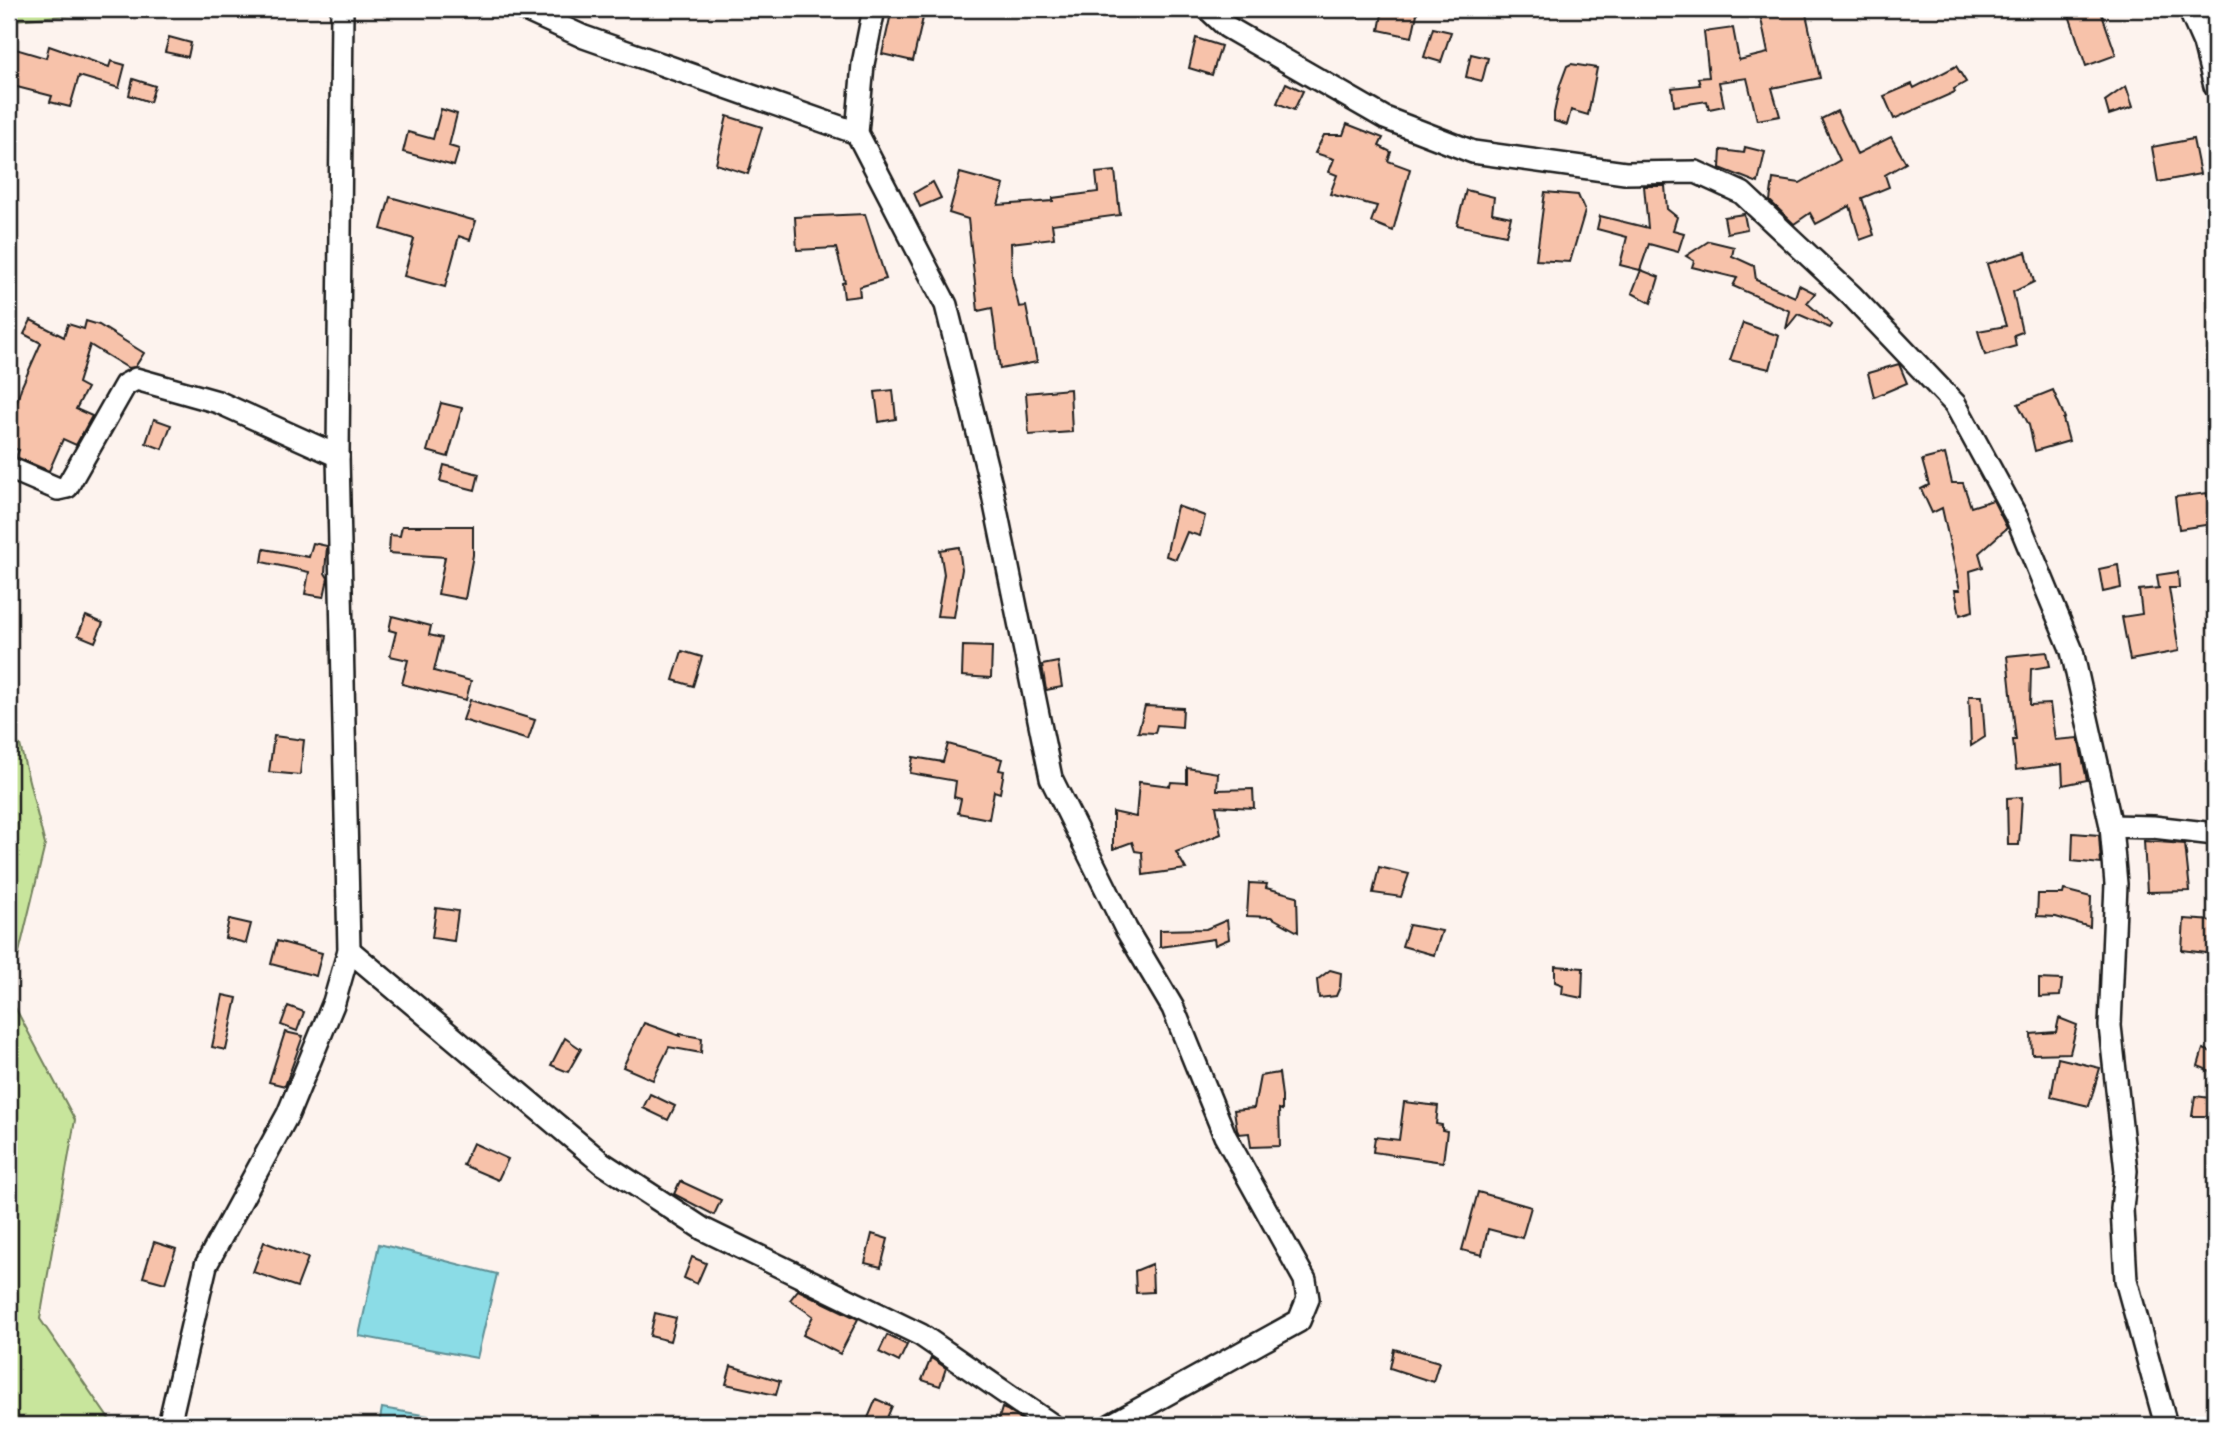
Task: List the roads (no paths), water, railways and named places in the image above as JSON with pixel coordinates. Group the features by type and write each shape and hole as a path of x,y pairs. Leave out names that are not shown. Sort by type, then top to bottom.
{"street":[{"path":"169,1425 206,1265 288,1114 334,1002 349,950 338,456 342,9"},
{"path":"523,9 584,37 857,133"},
{"path":"874,9 863,64 857,133 946,305 990,485 1051,778 1126,929 1173,1008 1225,1136 1305,1280 1308,1299 1299,1321 1118,1423"},
{"path":"1208,9 1227,27 1362,106 1385,118 1473,152 1625,173 1696,172 1742,193 1852,296 1955,404 2017,518 2071,651 2111,826 2116,884 2110,1026 2126,1171 2122,1209 2126,1280 2166,1425"},
{"path":"2189,9 2210,42 2215,86"},
{"path":"9,468 58,489 66,487 125,385 136,379 218,402 338,456"},
{"path":"2111,826 2154,827 2215,834"},
{"path":"349,950 602,1163 703,1229 921,1335 1052,1425"}],"water":[{"path":"379,1244 497,1274 477,1358 359,1336"},
{"path":"382,1408 481,1425 379,1425"}]}
